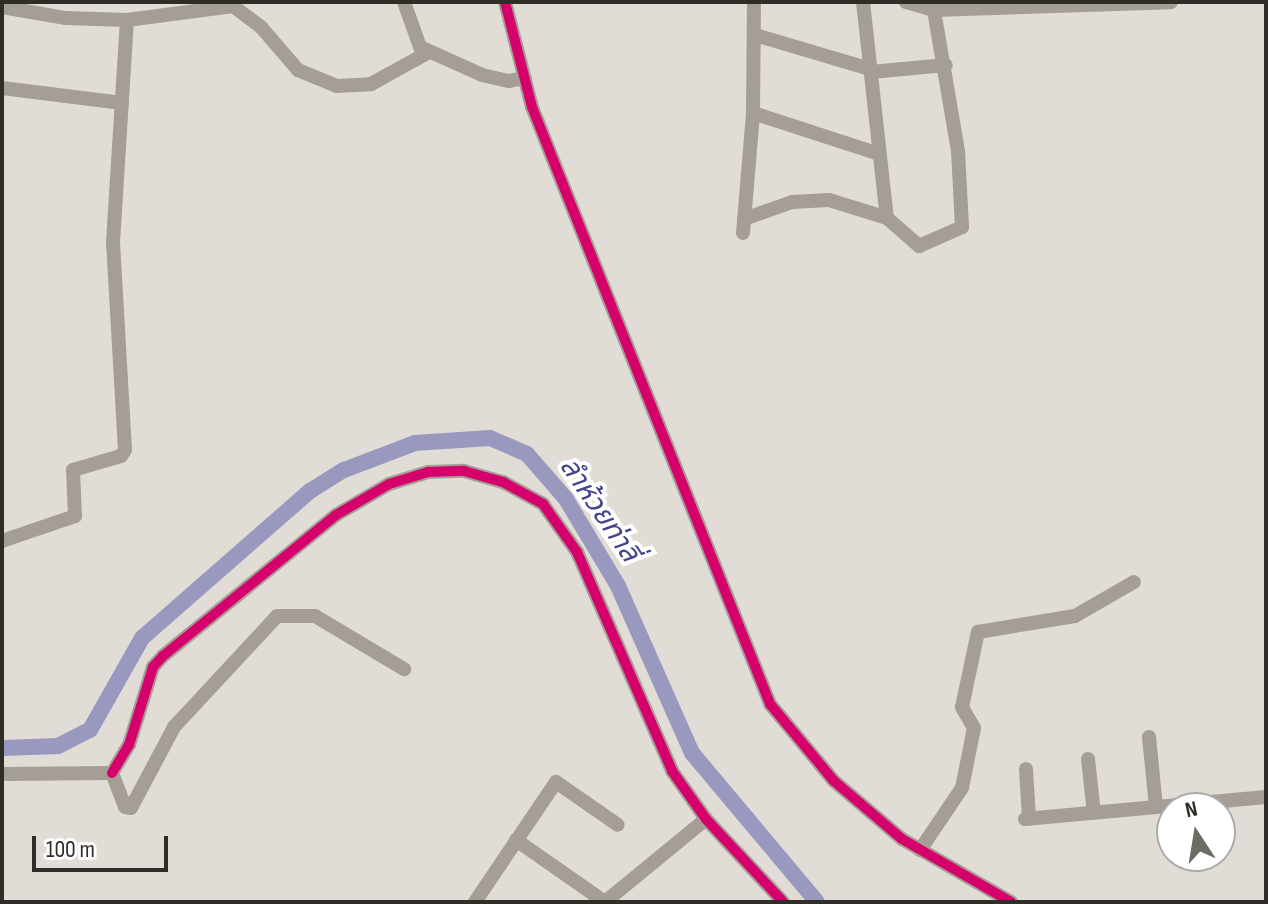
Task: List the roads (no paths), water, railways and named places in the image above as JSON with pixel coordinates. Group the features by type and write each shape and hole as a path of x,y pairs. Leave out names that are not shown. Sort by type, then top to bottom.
{"street":[{"path":"404,2 412,31 429,52 482,75 509,81 525,78"},
{"path":"505,2 525,78 756,677 804,750 920,850 1011,902"},
{"path":"754,2 753,113 743,226 792,202 829,200 887,218 919,246 965,221 946,65 934,10"},
{"path":"863,2 887,218"},
{"path":"906,2 934,10 1171,2"},
{"path":"2,7 66,18 127,20 233,6 261,27 298,70 337,86 371,84 429,52"},
{"path":"2,541 75,516 73,470 121,456 125,450 113,242 127,20"},
{"path":"755,35 870,70 946,65"},
{"path":"2,88 122,103"},
{"path":"753,113 879,154"},
{"path":"112,773 129,745 153,667 163,656 336,515 389,484 428,472 464,471 503,482 543,504 577,552 672,771 706,819 783,902"},
{"path":"920,850 962,788 974,728 962,707 978,632 1075,616 1134,582"},
{"path":"112,773 125,807 131,808 174,727 277,616 315,616 404,669"},
{"path":"1026,769 1027,818 1156,807 1149,737"},
{"path":"1088,759 1094,813"},
{"path":"2,774 112,773"},
{"path":"480,901 516,840 556,782 618,825"},
{"path":"1236,800 1266,797"},
{"path":"516,840 605,902 706,819"}],"waterway":[{"name":"ลำห้วยท่าลี่","path":"2,748 58,746 90,730 142,638 310,491 344,470 415,443 490,438 527,454 566,499 618,586 692,753 817,902"}]}
